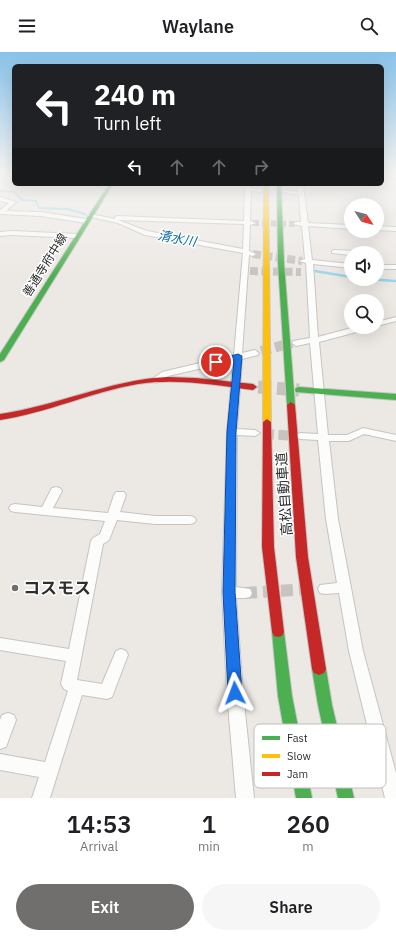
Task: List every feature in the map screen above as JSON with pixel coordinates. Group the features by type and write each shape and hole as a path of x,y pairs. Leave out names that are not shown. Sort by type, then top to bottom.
{"main road":[{"name":"善通寺府中線","path":"0,360 95,208"},
{"name":"高松自動車道","path":"264,208 268,547 285,696 290,724"},
{"name":"高松自動車道","path":"280,208 282,271 302,557 329,724"},
{"path":"0,417 30,413 122,385 156,380 184,380 253,387"},
{"path":"299,390 396,397"},
{"name":"高松自動車道","path":"302,788 304,798"},
{"name":"高松自動車道","path":"344,788 346,798"}],"street":[{"path":"245,798 235,693 229,592 232,432 238,356 249,253 249,208"},
{"path":"302,208 306,267 315,340 318,391 332,519 356,651 375,724"},
{"path":"1,212 120,222 146,233 180,238 249,253"},
{"path":"88,219 249,223"},
{"path":"296,224 344,227"},
{"path":"384,228 396,229"},
{"path":"0,234 12,232 77,236"},
{"path":"334,252 344,253"},
{"path":"306,267 344,266"},
{"path":"384,267 396,267"},
{"path":"384,322 396,319"},
{"path":"296,342 315,340 344,332"},
{"path":"156,380 165,374 255,352"},
{"path":"300,436 349,438 363,431 396,438"},
{"path":"232,432 255,433"},
{"path":"45,512 56,491"},
{"path":"120,495 105,537 97,541 69,684 77,687 107,692 121,655"},
{"path":"15,508 45,512 155,520 190,520"},
{"path":"325,589 344,588"},
{"path":"229,592 245,593"},
{"path":"0,644 75,656"},
{"path":"41,798 77,687"},
{"path":"0,741 8,720"},
{"path":"0,762 50,771"},
{"path":"386,767 394,798"}],"waterway":[{"name":"清水川","path":"39,208 68,209 85,214"},
{"name":"清水川","path":"315,271 344,276"},
{"name":"清水川","path":"384,280 396,281"}],"tunnel":[{"path":"253,223 296,224"},
{"path":"253,254 302,261"},
{"path":"250,271 301,272"},
{"path":"261,351 292,343"},
{"path":"258,387 299,390"},
{"path":"264,434 298,436"},
{"path":"245,593 309,589"}],"traffic: fast":[{"path":"0,360 96,208"},
{"path":"280,208 281,263 291,405"},
{"path":"299,390 396,397"},
{"path":"278,632 285,696 290,724"},
{"path":"319,669 329,724"},
{"path":"302,788 304,798"},
{"path":"344,788 346,798"}],"traffic: slow":[{"path":"266,208 267,422"}],"traffic: jam":[{"path":"0,417 35,411 103,390 152,380 196,380 253,387"},
{"path":"291,405 302,557 319,669"},
{"path":"267,422 268,547 278,632"}],"place":[{"name":"コスモス","path":"15,588"}],"route":[{"path":"216,362 238,356 232,432 229,592 235,693"}]}
